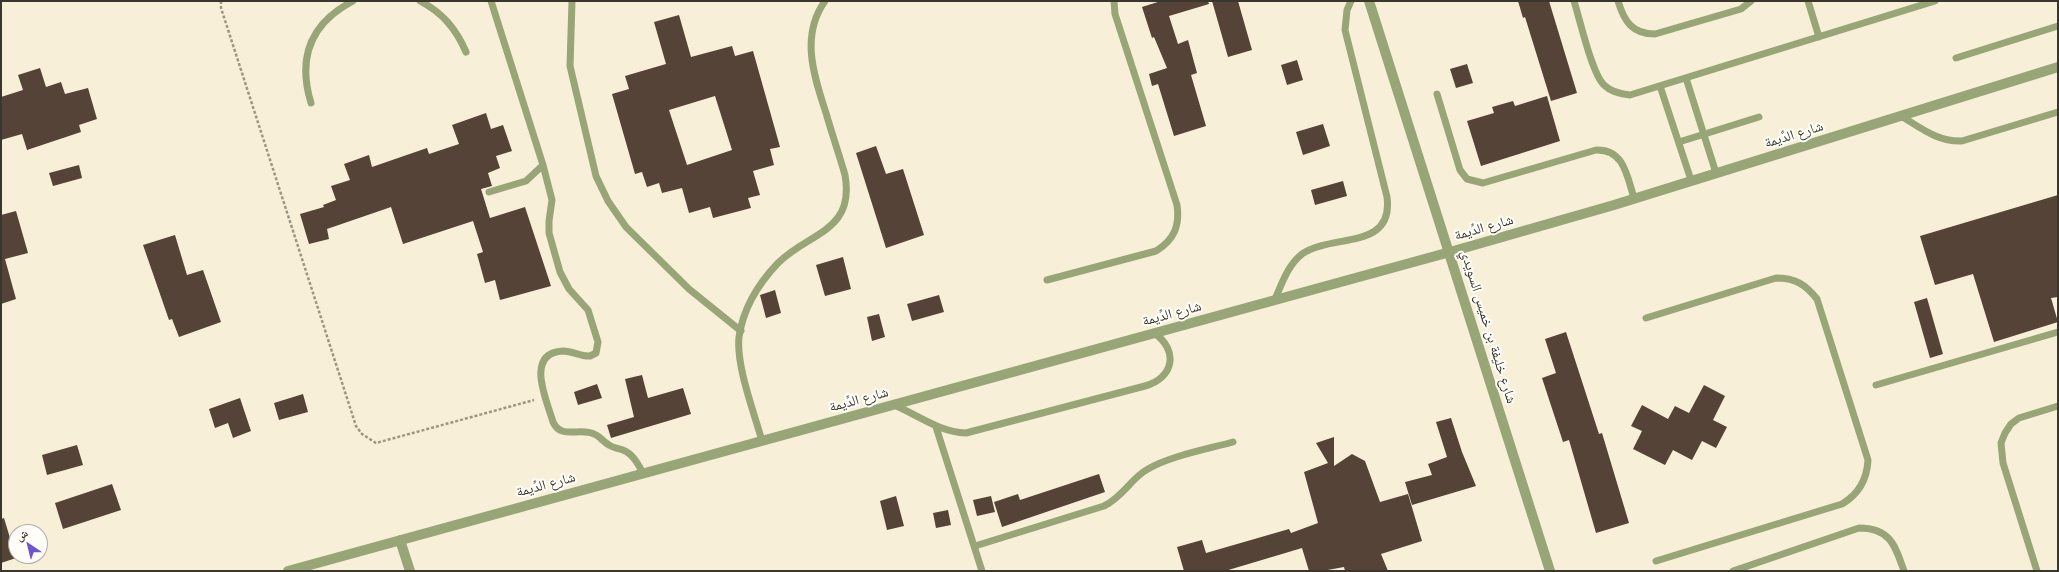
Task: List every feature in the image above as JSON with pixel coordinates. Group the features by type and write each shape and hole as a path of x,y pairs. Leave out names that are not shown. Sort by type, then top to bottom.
{"street":[{"name":"شارع خليفة بن خميس السويدي","path":"1369,1 1450,252 1550,571"},
{"name":"شارع الدِّيمة","path":"288,571 1450,252 1634,198 2058,67"},
{"path":"400,540 410,571"}],"lane":[{"path":"311,103 306,86 305,74 308,50 315,34 326,20 339,8 353,1"},
{"path":"420,1 433,7 447,20 459,34 466,52"},
{"path":"490,1 543,165 552,200 549,233 560,272 569,289 584,303 588,310 598,346 596,353 590,356 561,351 546,359 540,370 540,376 553,422 559,430 568,433 583,431 594,433 609,445 630,454 643,473"},
{"path":"572,1 570,66 596,176 608,201 626,228 689,289 741,331"},
{"path":"762,441 740,360 743,319 750,300 762,282 779,263 832,226 841,215 846,202 848,188 845,175 813,73 810,47 812,27 819,9 825,1"},
{"path":"1047,280 1156,251 1169,241 1177,227 1178,216 1176,205 1115,14 1114,1"},
{"path":"1274,301 1290,267 1304,253 1313,248 1377,231 1386,219 1388,212 1387,197 1345,30 1347,10 1351,1"},
{"path":"1574,1 1596,73 1604,85 1620,94 1630,94 1660,86 1923,3 1935,1"},
{"path":"1618,1 1627,22 1639,32 1651,34 1732,12 1741,9 1751,1"},
{"path":"1808,1 1819,37"},
{"path":"1956,58 2058,26"},
{"path":"1686,78 1716,173"},
{"path":"1660,86 1692,180"},
{"path":"1437,94 1460,170 1467,179 1483,183 1596,150 1603,150 1609,151 1620,159 1634,198"},
{"path":"1901,116 1937,138 1962,141 2058,112"},
{"path":"1679,142 1759,117"},
{"path":"489,192 526,181 543,165"},
{"path":"1646,318 1776,278 1788,278 1800,282 1809,289 1816,299 1868,460 1865,481 1851,499 1842,504 1656,561"},
{"path":"1876,385 2058,332"},
{"path":"894,405 936,427 954,433 978,431 1154,384 1161,379 1167,371 1170,354 1162,338 1154,333"},
{"path":"2037,571 2003,463 2001,443 2011,424 2019,418 2058,406"},
{"path":"936,427 982,571"},
{"path":"975,546 1100,508 1120,496 1148,469 1168,461 1233,442"},
{"path":"1733,571 1859,528 1870,528 1879,531 1888,537 1895,544 1904,571"}],"path":[{"path":"221,1 223,15 356,426 362,434 376,443 546,397"}],"building":[{"path":"1161,1 1208,1 1209,4 1169,16 1178,44 1188,40 1197,73 1191,75 1206,126 1174,136 1158,84 1152,86 1149,74 1167,68 1154,37 1152,38 1142,7"},
{"path":"1212,1 1238,1 1252,50 1228,57"},
{"path":"1518,1 1549,1 1577,93 1551,101 1525,17 1523,18"},
{"path":"679,15 691,57 732,46 735,56 753,51 780,147 770,149 774,165 753,171 760,195 748,198 751,208 713,218 710,207 689,213 682,188 662,193 659,183 647,187 642,172 635,174 612,94 629,89 625,76 666,64 654,22","holes":["715,96 732,150 687,165 669,110"]},
{"path":"1297,60 1303,80 1287,85 1281,65"},
{"path":"1467,64 1473,83 1456,88 1450,69"},
{"path":"40,68 46,87 61,82 65,94 88,88 97,119 79,125 81,132 27,150 22,134 1,140 1,97 23,90 18,75"},
{"path":"1547,96 1560,141 1481,166 1467,121 1494,113 1492,107 1513,101 1515,106"},
{"path":"486,113 491,129 503,125 512,151 496,156 500,168 488,173 492,186 481,189 490,218 525,207 551,286 500,300 495,280 485,283 477,254 483,252 473,221 403,244 391,207 327,229 329,239 309,244 300,214 324,207 323,205 336,200 331,186 350,180 344,164 369,155 372,167 427,148 429,154 459,144 452,125"},
{"path":"1323,124 1330,146 1303,155 1296,132"},
{"path":"876,146 886,174 903,169 924,235 886,248 856,153"},
{"path":"79,165 82,178 53,186 49,173"},
{"path":"1343,181 1347,196 1315,205 1311,190"},
{"path":"2058,195 2058,297 2051,298 2058,322 1994,342 1973,274 1935,285 1920,236"},
{"path":"16,211 28,253 5,259 16,299 1,304 1,215"},
{"path":"175,235 187,275 203,270 221,322 179,337 172,319 169,320 143,245"},
{"path":"843,257 851,289 825,296 816,265"},
{"path":"775,290 781,313 766,318 760,295"},
{"path":"939,295 944,312 912,321 907,304"},
{"path":"1927,298 1943,354 1930,358 1914,302"},
{"path":"879,314 885,337 872,341 867,317"},
{"path":"1566,332 1599,434 1602,433 1629,523 1596,533 1569,440 1563,442 1542,378 1556,373 1545,339"},
{"path":"642,375 648,398 683,388 691,414 611,438 607,425 634,417 625,379"},
{"path":"597,384 602,398 578,405 574,392"},
{"path":"1704,385 1725,396 1713,420 1727,427 1716,448 1702,441 1692,460 1673,450 1665,465 1633,449 1642,431 1631,426 1642,405 1668,419 1675,406 1689,413"},
{"path":"303,394 308,412 279,420 274,403"},
{"path":"240,398 251,431 233,438 228,423 215,428 209,409"},
{"path":"1451,418 1462,452 1476,486 1412,505 1405,482 1432,475 1428,464 1447,457 1436,422"},
{"path":"1334,437 1334,466 1352,454 1365,461 1380,502 1408,494 1422,541 1381,554 1388,571 1345,571 1344,567 1322,571 1309,571 1302,548 1225,571 1184,571 1177,547 1202,540 1206,553 1289,529 1291,533 1318,523 1304,472 1328,463 1316,443"},
{"path":"77,445 83,465 47,475 42,455"},
{"path":"1099,474 1105,492 1002,527 994,502 1018,494 1020,500"},
{"path":"112,484 121,510 63,529 55,503"},
{"path":"896,496 904,526 887,530 880,501"},
{"path":"991,496 995,512 977,516 973,500"},
{"path":"948,510 951,525 936,528 933,513"},
{"path":"4,518 8,531 8,561 1,563 1,519"}]}
